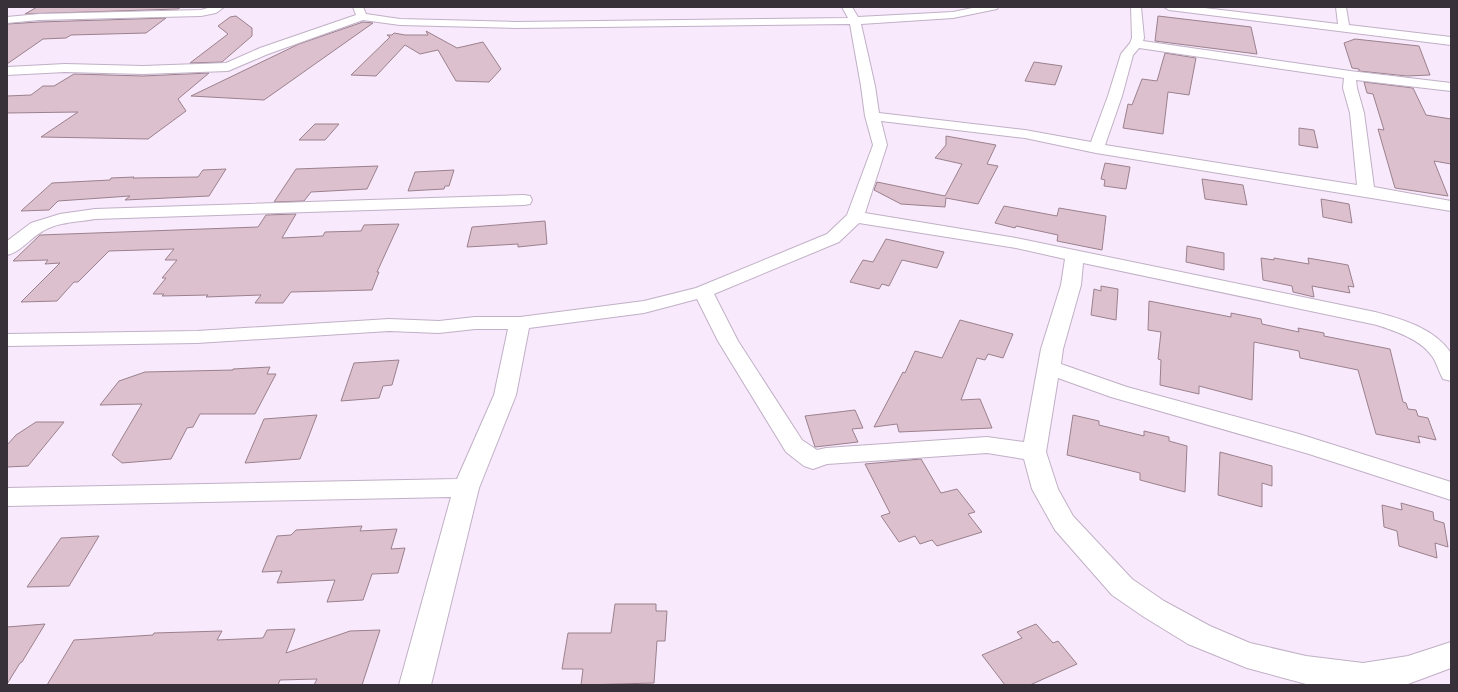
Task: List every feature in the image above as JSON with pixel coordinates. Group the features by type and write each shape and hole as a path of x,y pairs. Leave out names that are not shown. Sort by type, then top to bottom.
{"street":[{"path":"30,7 27,12 39,17"},
{"path":"7,20 39,17 202,14 219,7"},
{"path":"7,71 65,68 143,70 228,67 360,12 400,22 516,24 851,14 953,14 993,7"},
{"path":"1096,148 1115,96 1127,54 1136,44 1138,38 1136,7"},
{"path":"1169,7 1451,41"},
{"path":"1341,7 1344,28"},
{"path":"516,24 521,13"},
{"path":"7,340 197,337 389,325 440,327 475,323 520,323 644,307 703,292 833,238 855,217 880,145 872,116 868,86 851,14"},
{"path":"1136,44 1350,75 1451,87"},
{"path":"1350,75 1350,88 1357,113 1366,191"},
{"path":"872,116 1025,134 1096,148 1451,206"},
{"path":"7,250 38,227 60,219 95,214 524,200"},
{"path":"855,217 1016,243 1394,324 1410,330 1440,352 1451,374"},
{"path":"1075,255 1071,285 1052,349 1034,452 1045,489 1064,523 1122,586 1154,609 1199,635 1247,655 1306,670 1363,677 1408,670 1451,655"},
{"path":"703,292 728,341 794,446 813,460 826,456 988,446 1034,452"},
{"path":"415,685 466,488 504,394 520,323"},
{"path":"1050,367 1094,384 1379,466 1451,491"},
{"path":"7,497 466,488"}],"building":[{"path":"37,7 181,7 178,9 25,14"},
{"path":"236,16 252,28 252,36 222,62 190,63 228,34 218,26 230,17"},
{"path":"1158,16 1251,27 1257,54 1155,41"},
{"path":"166,18 146,33 71,35 66,38 43,39 7,64 7,24"},
{"path":"363,22 373,23 264,100 191,96 299,44"},
{"path":"426,31 457,48 483,42 501,69 489,82 456,81 438,50 420,54 405,45 376,76 351,75 390,37 387,35 392,35 394,33 405,35 428,35"},
{"path":"1355,39 1419,46 1430,75 1407,76 1359,71 1359,69 1352,68 1344,43"},
{"path":"1165,53 1196,58 1189,95 1168,92 1163,134 1123,128 1128,104 1132,105 1142,79 1157,81"},
{"path":"1034,62 1062,66 1055,85 1025,81"},
{"path":"209,73 178,99 186,111 148,139 41,137 78,112 7,113 7,96 31,95 43,86 54,86 74,74 143,76"},
{"path":"1364,82 1413,88 1426,115 1451,119 1451,164 1434,161 1448,196 1395,188 1378,129 1384,130 1373,94 1367,93"},
{"path":"315,124 339,124 325,140 299,140"},
{"path":"1299,128 1314,130 1318,148 1299,145"},
{"path":"946,136 996,145 987,164 998,166 978,204 946,198 945,207 901,204 874,190 877,182 945,196 962,164 935,158 946,145"},
{"path":"1105,163 1130,167 1126,189 1104,186 1105,180 1101,179"},
{"path":"378,166 367,189 311,192 304,201 274,202 296,169"},
{"path":"226,169 209,196 125,200 130,196 58,201 49,210 21,211 52,183 110,180 111,178 134,177 133,178 198,177 203,170"},
{"path":"454,170 449,186 445,186 444,189 408,191 415,172"},
{"path":"1202,179 1243,185 1247,205 1205,199"},
{"path":"1321,199 1349,204 1352,223 1323,217"},
{"path":"1004,206 1057,216 1059,208 1106,216 1102,250 1057,241 1058,235 995,223"},
{"path":"296,214 282,238 323,236 325,232 361,231 364,225 399,224 377,272 379,272 372,290 291,292 283,303 255,303 261,295 206,297 208,295 162,296 164,294 153,294 166,278 162,278 177,260 165,260 174,249 109,251 78,282 74,282 57,301 21,302 60,263 45,264 48,260 13,261 40,235 258,227 266,215"},
{"path":"545,221 547,244 518,247 518,244 467,247 472,227"},
{"path":"886,239 944,252 937,268 902,260 889,286 882,284 879,289 850,282 863,260 873,262"},
{"path":"1187,246 1224,253 1224,270 1186,262"},
{"path":"1261,258 1274,260 1274,258 1309,264 1308,258 1348,265 1354,287 1348,286 1350,293 1312,286 1314,297 1293,292 1292,286 1263,280"},
{"path":"1101,286 1118,289 1116,320 1091,315 1094,289 1101,291"},
{"path":"1149,301 1231,317 1231,313 1261,319 1262,324 1299,332 1298,328 1324,333 1324,336 1390,349 1403,402 1406,403 1408,409 1416,410 1418,416 1428,418 1436,440 1418,436 1420,443 1376,434 1358,370 1300,358 1299,351 1254,342 1252,400 1199,386 1199,394 1160,385 1161,360 1158,359 1161,332 1148,330"},
{"path":"960,320 1013,334 1003,358 988,354 985,360 977,358 961,400 980,399 992,428 899,432 897,424 874,427 903,372 905,373 915,351 942,358"},
{"path":"399,360 392,385 383,386 379,398 341,401 354,363"},
{"path":"270,367 267,374 276,374 255,414 200,414 193,427 187,428 171,459 122,463 112,455 142,404 100,405 119,381 145,372 233,370"},
{"path":"855,410 863,428 852,429 858,442 815,447 805,416"},
{"path":"317,415 300,459 245,463 264,419"},
{"path":"1073,415 1099,421 1099,425 1144,436 1144,431 1169,437 1169,441 1187,446 1185,492 1140,480 1140,473 1067,455"},
{"path":"36,422 64,422 28,466 7,467 7,445 16,435"},
{"path":"1220,452 1272,466 1272,486 1262,483 1262,507 1218,495"},
{"path":"921,459 941,493 957,489 975,512 968,514 982,532 937,546 932,540 920,544 915,536 899,542 881,516 890,513 865,464"},
{"path":"1401,503 1433,512 1434,520 1444,523 1448,547 1435,543 1437,558 1399,546 1397,531 1384,527 1382,505 1402,510"},
{"path":"362,526 360,531 397,529 391,549 405,548 398,573 372,574 363,600 327,602 335,580 277,583 282,571 262,572 277,536 291,535 296,530"},
{"path":"99,536 69,586 27,587 61,538"},
{"path":"615,604 656,604 656,611 667,611 665,641 657,641 654,683 581,685 583,669 562,669 568,633 611,633"},
{"path":"45,624 22,662 7,684 7,627"},
{"path":"1036,624 1053,643 1058,641 1077,664 1030,685 1005,685 982,655 1022,638 1017,632"},
{"path":"295,629 286,653 350,631 380,630 362,685 314,685 317,679 280,680 278,685 47,685 74,640 153,635 154,633 222,631 217,640 263,638 267,630"}]}
